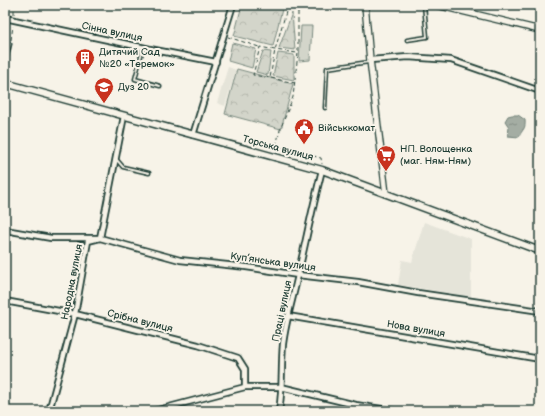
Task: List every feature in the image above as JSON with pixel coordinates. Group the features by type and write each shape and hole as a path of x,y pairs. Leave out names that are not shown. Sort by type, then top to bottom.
{"main road":[{"name":"Торська вулиця","path":"5,83 322,170 540,251"}],"street":[{"path":"193,135 233,5"},
{"path":"365,5 370,61 386,194"},
{"path":"437,5 540,30"},
{"name":"Сінна вулиця","path":"5,18 216,62"},
{"path":"370,61 408,57 451,60 540,91"},
{"path":"100,238 124,116"},
{"name":"Праці вулиця","path":"279,411 283,344 312,207 322,170"},
{"name":"Куп’янська вулиця","path":"5,230 51,238 100,238 180,260 246,266 298,275 358,282 418,293 540,310"},
{"name":"Народна вулиця","path":"49,411 75,314 88,241 100,238"},
{"name":"Срібна вулиця","path":"5,301 75,314 198,345 238,358 245,369 245,387"},
{"name":"Нова вулиця","path":"288,316 540,360"},
{"path":"154,411 245,387 281,387 356,405 394,411"}],"lane":[{"path":"407,40 427,37 424,5"},
{"path":"5,42 10,44 5,64"},
{"path":"143,48 135,79 160,86"},
{"path":"325,108 327,68 370,61"},
{"path":"116,158 123,167 149,173"}],"path":[{"path":"270,78 275,50 288,5"},
{"path":"298,5 298,53 293,97 280,130 276,146 321,158 322,170"},
{"path":"224,36 260,47 298,53"},
{"path":"260,47 252,75 295,83"}],"shaded area":[{"path":"228,67 236,70 225,106 217,103"},
{"path":"424,222 471,239 471,297 398,285 402,260 412,262"}],"green space":[{"path":"242,5 283,5 273,46 234,36"},
{"path":"292,13 295,50 279,48"},
{"path":"301,26 312,26 310,60 299,61"},
{"path":"232,43 256,49 252,68 228,61"},
{"path":"263,51 271,52 268,75 256,72"},
{"path":"278,53 294,55 294,80 273,76"},
{"path":"237,69 293,84 281,129 225,114"}],"water":[{"path":"518,115 525,120 524,128 519,137 508,136 509,127 505,121 508,116"}],"place":[{"name":"Дитячий Сад №20 «Теремок»","path":"85,75"},
{"name":"Дуз 20","path":"104,104"},
{"name":"Військкомат","path":"304,145"},
{"name":"НП. Волощенка (маг. Ням-Ням)","path":"386,172"}]}
